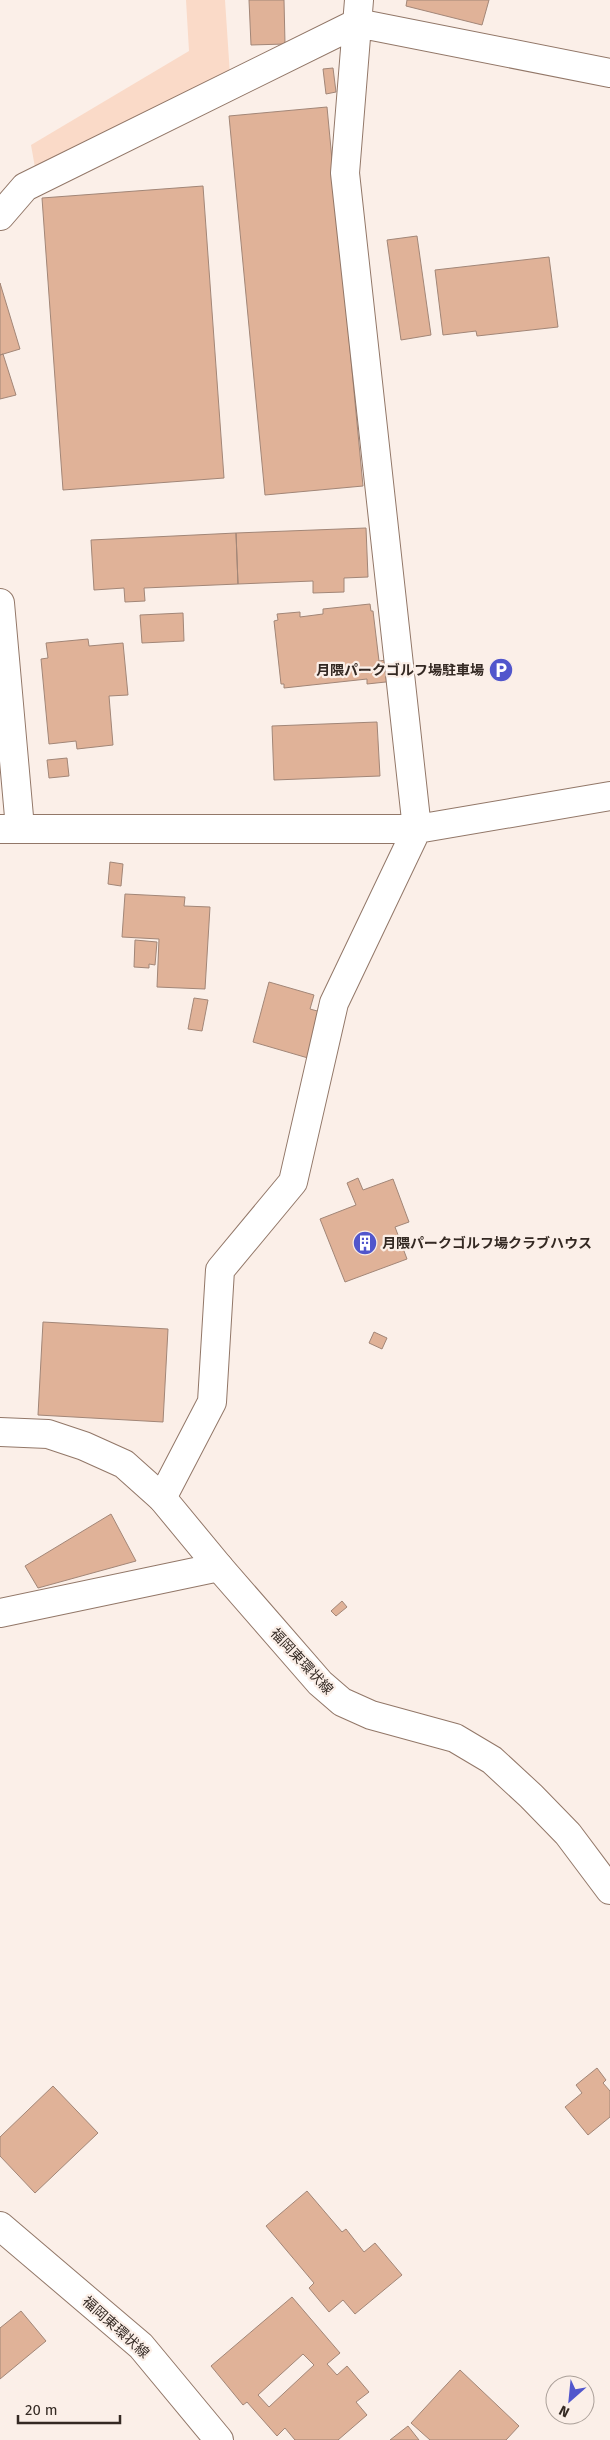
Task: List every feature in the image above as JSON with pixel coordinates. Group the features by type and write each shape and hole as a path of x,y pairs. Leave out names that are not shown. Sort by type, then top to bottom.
{"street":[{"path":"0,216 25,187 358,11 610,73"},
{"path":"162,1498 212,1402 220,1270 293,1182 334,1003 417,829 345,173 358,11"},
{"path":"0,603 10,829 417,829 610,796"},
{"name":"福岡東環状線","path":"0,1432 48,1434 84,1446 124,1464 162,1498 320,1683 342,1702 371,1715 455,1738 492,1760 568,1834 610,1890"},
{"path":"0,1613 219,1567"},
{"name":"福岡東環状線","path":"0,2226 141,2346 219,2440"}],"shaded area":[{"path":"186,0 225,0 230,75 36,173 31,145 189,51"}],"building":[{"path":"249,0 284,0 285,44 251,45"},
{"path":"407,0 489,0 482,25 406,6"},
{"path":"333,68 336,92 326,94 323,69"},
{"path":"327,107 363,486 265,495 229,116"},
{"path":"203,186 224,478 63,490 42,198"},
{"path":"417,236 431,335 401,340 387,240"},
{"path":"549,257 558,327 477,336 476,331 443,335 435,270"},
{"path":"0,283 20,349 0,355"},
{"path":"3,354 16,395 0,399 0,355"},
{"path":"366,528 368,577 344,578 344,592 313,593 313,581 238,584 236,533"},
{"path":"236,533 238,584 144,588 145,601 125,602 124,588 94,590 91,540"},
{"path":"370,604 371,611 373,611 379,661 393,659 395,681 367,684 367,679 284,688 284,684 281,684 274,621 278,620 277,614 300,612 300,617 323,614 323,609"},
{"path":"183,613 184,641 142,643 140,615"},
{"path":"88,639 89,646 123,643 128,695 109,696 113,745 77,749 76,741 49,744 41,659 48,658 46,643"},
{"path":"377,722 380,776 274,780 272,726"},
{"path":"67,758 69,776 49,778 47,760"},
{"path":"110,862 123,864 121,886 108,884"},
{"path":"125,894 185,897 184,906 210,907 205,989 157,987 159,939 122,937"},
{"path":"135,940 157,942 155,965 149,964 149,968 134,967"},
{"path":"269,982 314,995 310,1009 321,1012 308,1058 253,1042"},
{"path":"194,998 208,1000 202,1031 188,1029"},
{"name":"月隈パークゴルフ場クラブハウス","path":"358,1178 363,1190 393,1179 409,1222 395,1227 407,1259 345,1282 320,1219 356,1205 347,1183"},
{"path":"43,1322 168,1329 163,1422 38,1415"},
{"path":"374,1332 387,1338 382,1349 369,1343"},
{"path":"111,1514 136,1561 38,1588 25,1566"},
{"path":"342,1601 347,1607 336,1616 331,1611"},
{"path":"597,2068 606,2080 603,2083 610,2091 610,2117 588,2135 565,2107 582,2093 576,2085"},
{"path":"53,2086 98,2133 35,2193 0,2156 0,2137"},
{"path":"307,2191 342,2232 346,2229 364,2252 375,2243 402,2275 355,2314 343,2300 329,2312 309,2288 314,2283 266,2226"},
{"path":"292,2297 340,2353 327,2364 337,2375 347,2366 369,2392 356,2402 367,2415 338,2440 295,2440 285,2428 277,2436 247,2402 243,2405 211,2366","holes":["303,2354 314,2365 269,2407 258,2395"]},
{"path":"21,2311 46,2341 0,2379 0,2328"},
{"path":"460,2370 519,2426 506,2440 430,2440 411,2423"},
{"path":"408,2426 419,2440 390,2440"}],"place":[{"name":"月隈パークゴルフ場駐車場","path":"501,670"},
{"name":"月隈パークゴルフ場クラブハウス","path":"365,1243"}]}
